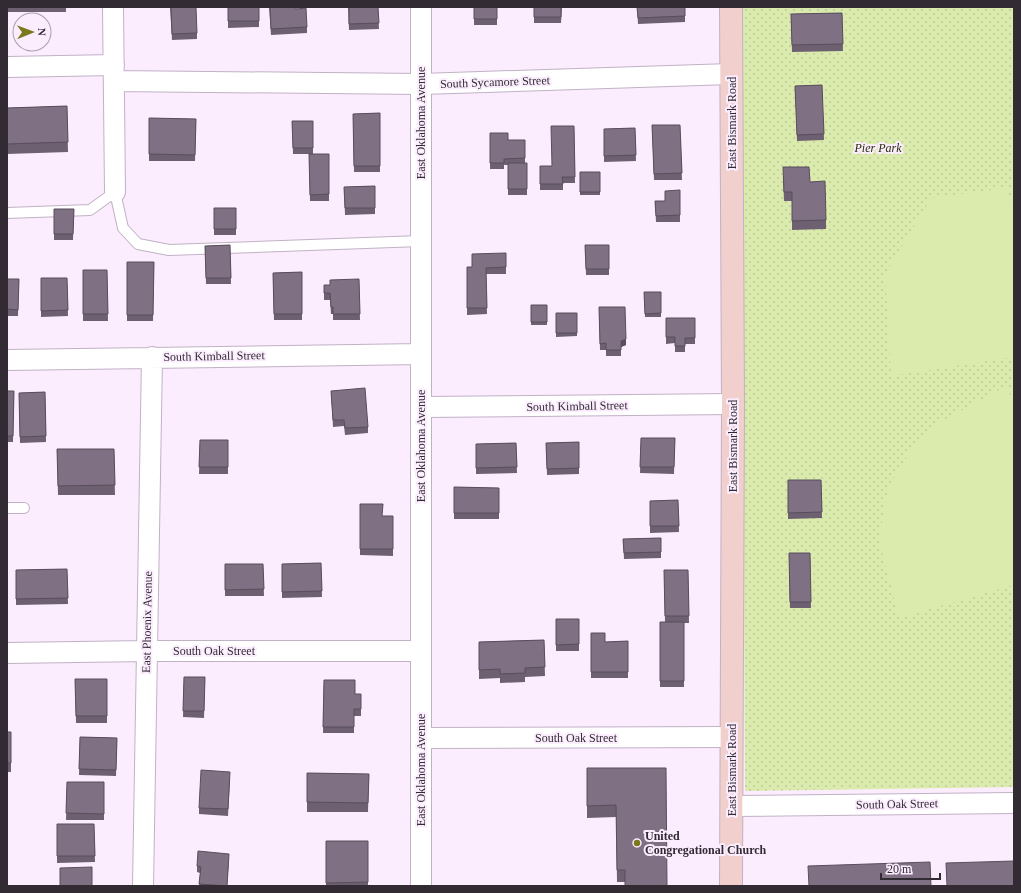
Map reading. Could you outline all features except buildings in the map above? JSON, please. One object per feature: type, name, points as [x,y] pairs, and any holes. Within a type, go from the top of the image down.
[{"type":"street","points":[[113,7],[115,192]]},
{"type":"street","name":"East Oklahoma Avenue","points":[[421,7],[421,886]]},
{"type":"street","name":"East Bismark Road","points":[[731,7],[733,404],[732,886]]},
{"type":"street","name":"South Sycamore Street","points":[[7,67],[114,73],[421,84],[731,74]]},
{"type":"street","name":"South Kimball Street","points":[[7,360],[421,354]]},
{"type":"street","name":"East Phoenix Avenue","points":[[143,886],[152,357]]},
{"type":"street","name":"South Kimball Street","points":[[421,407],[733,404]]},
{"type":"street","name":"South Oak Street","points":[[7,654],[147,651],[421,651]]},
{"type":"street","name":"South Oak Street","points":[[421,738],[732,737]]},
{"type":"street","name":"South Oak Street","points":[[732,806],[1014,803]]},
{"type":"lane","points":[[7,214],[90,210],[115,192],[123,228],[138,244],[169,250],[421,241]]},
{"type":"lane","points":[[7,508],[24,508]]},
{"type":"green space","name":"Pier Park","points":[[741,7],[1014,7],[1014,787],[745,791]]},
{"type":"green space","points":[[1006,188],[1014,212],[1014,357],[891,376],[885,274],[931,198]]},
{"type":"green space","points":[[1006,386],[1014,402],[1014,585],[899,618],[879,540],[888,487],[911,450],[931,427]]},
{"type":"place","name":"United Congregational Church","points":[[637,843]]}]
